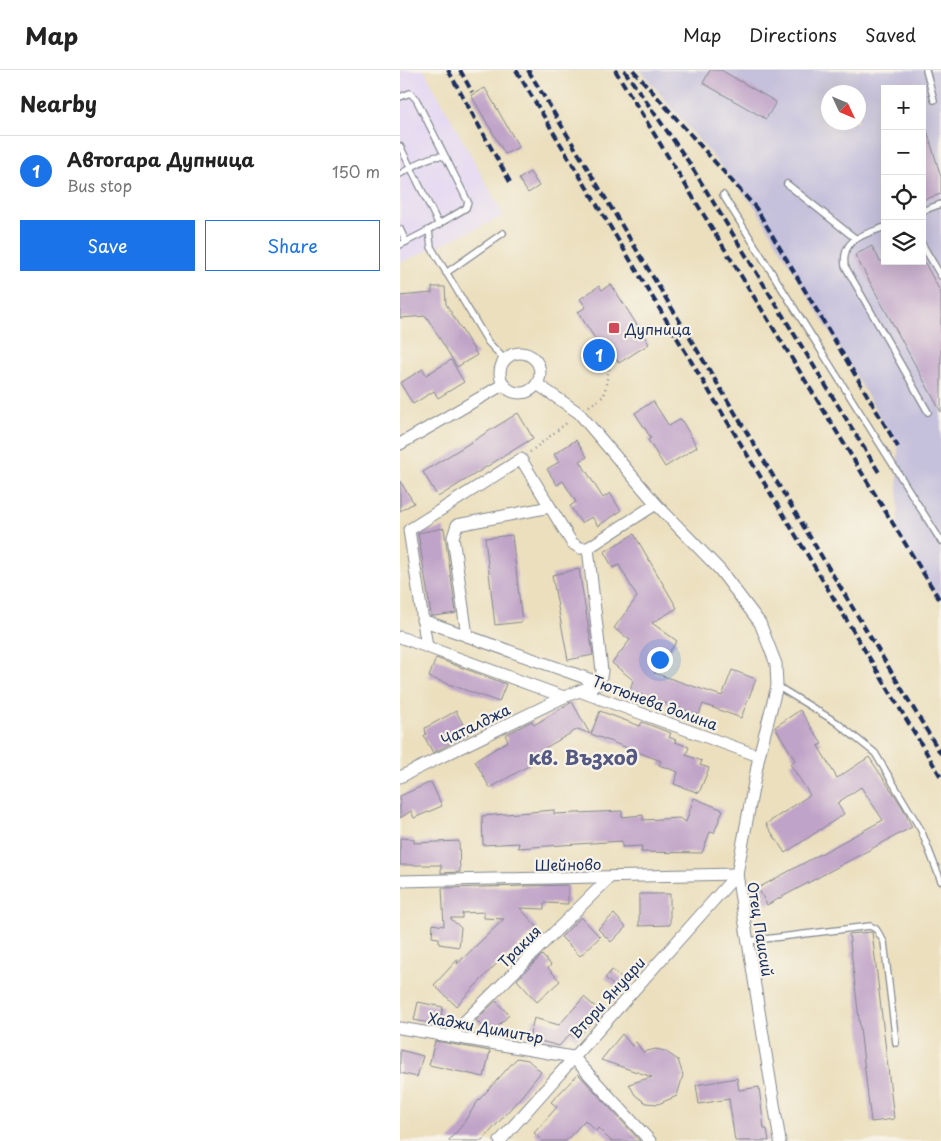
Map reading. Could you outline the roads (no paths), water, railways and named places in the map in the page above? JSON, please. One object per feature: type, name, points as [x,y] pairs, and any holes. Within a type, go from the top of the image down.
[{"type":"street","points":[[517,354],[530,356],[538,365],[539,378],[537,384],[526,392],[520,393],[508,389],[500,372],[506,360],[517,354]]},
{"type":"street","points":[[400,444],[504,384]]},
{"type":"street","name":"Отец Паисий","points":[[537,384],[579,413],[656,504],[720,570],[760,623],[776,664],[777,686],[759,756],[737,874],[780,1141]]},
{"type":"street","points":[[426,647],[409,530],[521,459],[572,543],[580,548],[588,548],[656,504]]},
{"type":"street","points":[[467,636],[453,538],[457,525],[550,506]]},
{"type":"street","points":[[588,548],[602,671],[600,683]]},
{"type":"street","points":[[422,620],[600,683]]},
{"type":"street","points":[[400,637],[564,698]]},
{"type":"street","points":[[579,691],[600,683]]},
{"type":"street","name":"Тютюнева долина","points":[[564,698],[579,691],[759,756]]},
{"type":"street","name":"Чаталджа","points":[[400,777],[564,698]]},
{"type":"street","name":"Шейново","points":[[400,881],[737,874]]},
{"type":"street","name":"Втори Януари","points":[[500,1141],[737,874]]},
{"type":"street","name":"Тракия","points":[[450,1036],[609,878]]},
{"type":"street","name":"Хаджи Димитър","points":[[400,1028],[573,1057]]},
{"type":"street","points":[[573,1057],[650,1141]]},
{"type":"lane","points":[[926,70],[934,100]]},
{"type":"lane","points":[[400,96],[410,93],[416,99],[468,202],[466,208],[403,244],[400,229]]},
{"type":"lane","points":[[400,146],[439,225]]},
{"type":"lane","points":[[400,174],[434,157],[441,156],[446,158]]},
{"type":"lane","points":[[786,184],[856,239]]},
{"type":"lane","points":[[723,195],[941,541]]},
{"type":"lane","points":[[926,210],[941,204]]},
{"type":"lane","points":[[881,229],[856,239],[848,245],[844,254],[845,266],[928,412]]},
{"type":"lane","points":[[429,230],[431,247],[446,273],[488,342],[506,360]]},
{"type":"lane","points":[[446,273],[503,233]]},
{"type":"lane","points":[[926,251],[941,276]]},
{"type":"lane","points":[[777,686],[836,722],[874,753],[921,830],[941,882]]},
{"type":"lane","points":[[748,941],[870,926],[876,928],[884,942],[896,1043]]},
{"type":"railway","points":[[448,70],[510,182]]},
{"type":"railway","points":[[460,70],[472,92]]},
{"type":"railway","points":[[516,70],[941,777]]},
{"type":"railway","points":[[528,70],[941,754]]},
{"type":"railway","points":[[615,70],[941,602]]},
{"type":"railway","points":[[624,70],[688,161],[880,474]]},
{"type":"railway","points":[[633,70],[756,208],[898,447]]},
{"type":"place","name":"Дупница","points":[[614,328]]},
{"type":"place","name":"Автогара Дупница","points":[[599,355]]},
{"type":"district","name":"кв. Възход","points":[[583,757]]}]
